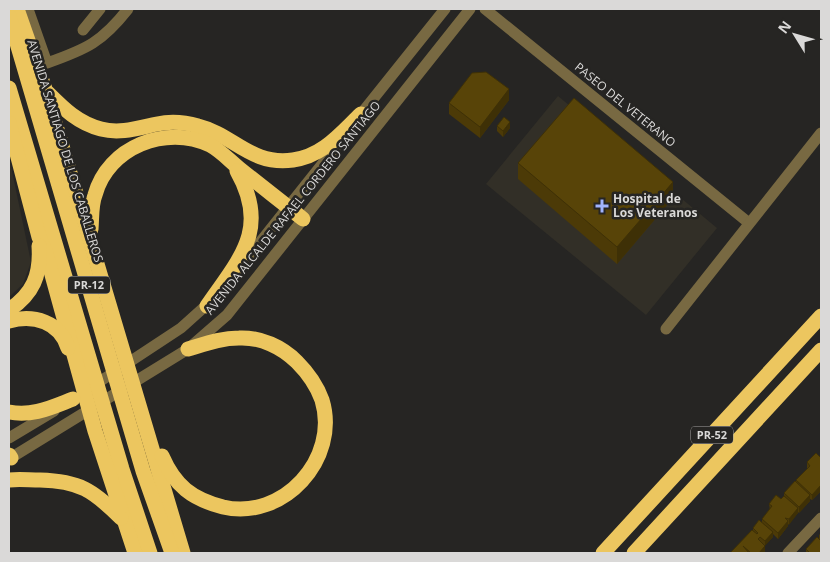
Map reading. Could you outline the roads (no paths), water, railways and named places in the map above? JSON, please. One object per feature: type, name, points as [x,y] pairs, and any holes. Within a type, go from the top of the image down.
[{"type":"highway","points":[[17,9],[45,89],[183,553]]},
{"type":"highway","name":"AVENIDA SANTIAGO DE LOS CABALLEROS","points":[[9,16],[143,471],[172,553]]},
{"type":"highway","points":[[9,88],[9,99]]},
{"type":"highway","name":"PR-12","points":[[9,88],[122,469],[150,553]]},
{"type":"highway","points":[[45,89],[72,116],[102,130],[123,131],[171,122],[188,124],[218,133],[247,152],[257,156],[281,161],[304,158],[324,149],[361,114]]},
{"type":"highway","points":[[9,122],[39,237],[46,253],[96,431],[135,553]]},
{"type":"highway","points":[[91,240],[94,195],[111,165],[130,149],[152,140],[166,137],[180,137],[209,145],[303,219]]},
{"type":"highway","points":[[207,306],[243,252],[248,242],[251,226],[252,212],[248,195],[232,163]]},
{"type":"highway","points":[[9,310],[25,296],[36,279],[40,264],[39,237]]},
{"type":"highway","name":"PR-52","points":[[603,553],[821,316]]},
{"type":"highway","points":[[9,321],[32,318],[54,327],[66,341],[80,372]]},
{"type":"highway","points":[[142,415],[156,436],[163,458],[174,480],[196,497],[213,504],[236,510],[268,505],[288,494],[306,478],[322,446],[324,423],[321,399],[310,377],[302,367],[290,355],[274,345],[253,339],[217,340],[188,349]]},
{"type":"highway","name":"PR-52","points":[[634,553],[821,350]]},
{"type":"highway","points":[[13,413],[35,413],[73,400]]},
{"type":"highway","points":[[9,480],[59,481],[76,485],[101,498],[124,520]]},
{"type":"highway","points":[[175,522],[189,553]]},
{"type":"highway","points":[[595,553],[623,532]]},
{"type":"street","points":[[28,9],[48,63],[93,44],[110,30],[128,9]]},
{"type":"street","points":[[83,30],[100,9]]},
{"type":"street","name":"AVENIDA ALCALDE RAFAEL CORDERO SANTIAGO","points":[[9,438],[73,400],[181,328],[207,306],[288,208],[444,9]]},
{"type":"street","name":"AVENIDA ALCALDE RAFAEL CORDERO SANTIAGO","points":[[9,458],[188,349],[226,314],[470,9]]},
{"type":"street","name":"PASEO DEL VETERANO","points":[[485,9],[580,91],[749,223]]},
{"type":"street","points":[[666,329],[821,133]]},
{"type":"street","points":[[788,553],[821,518]]},
{"type":"place","name":"Hospital de Los Veteranos","points":[[602,206]]}]
